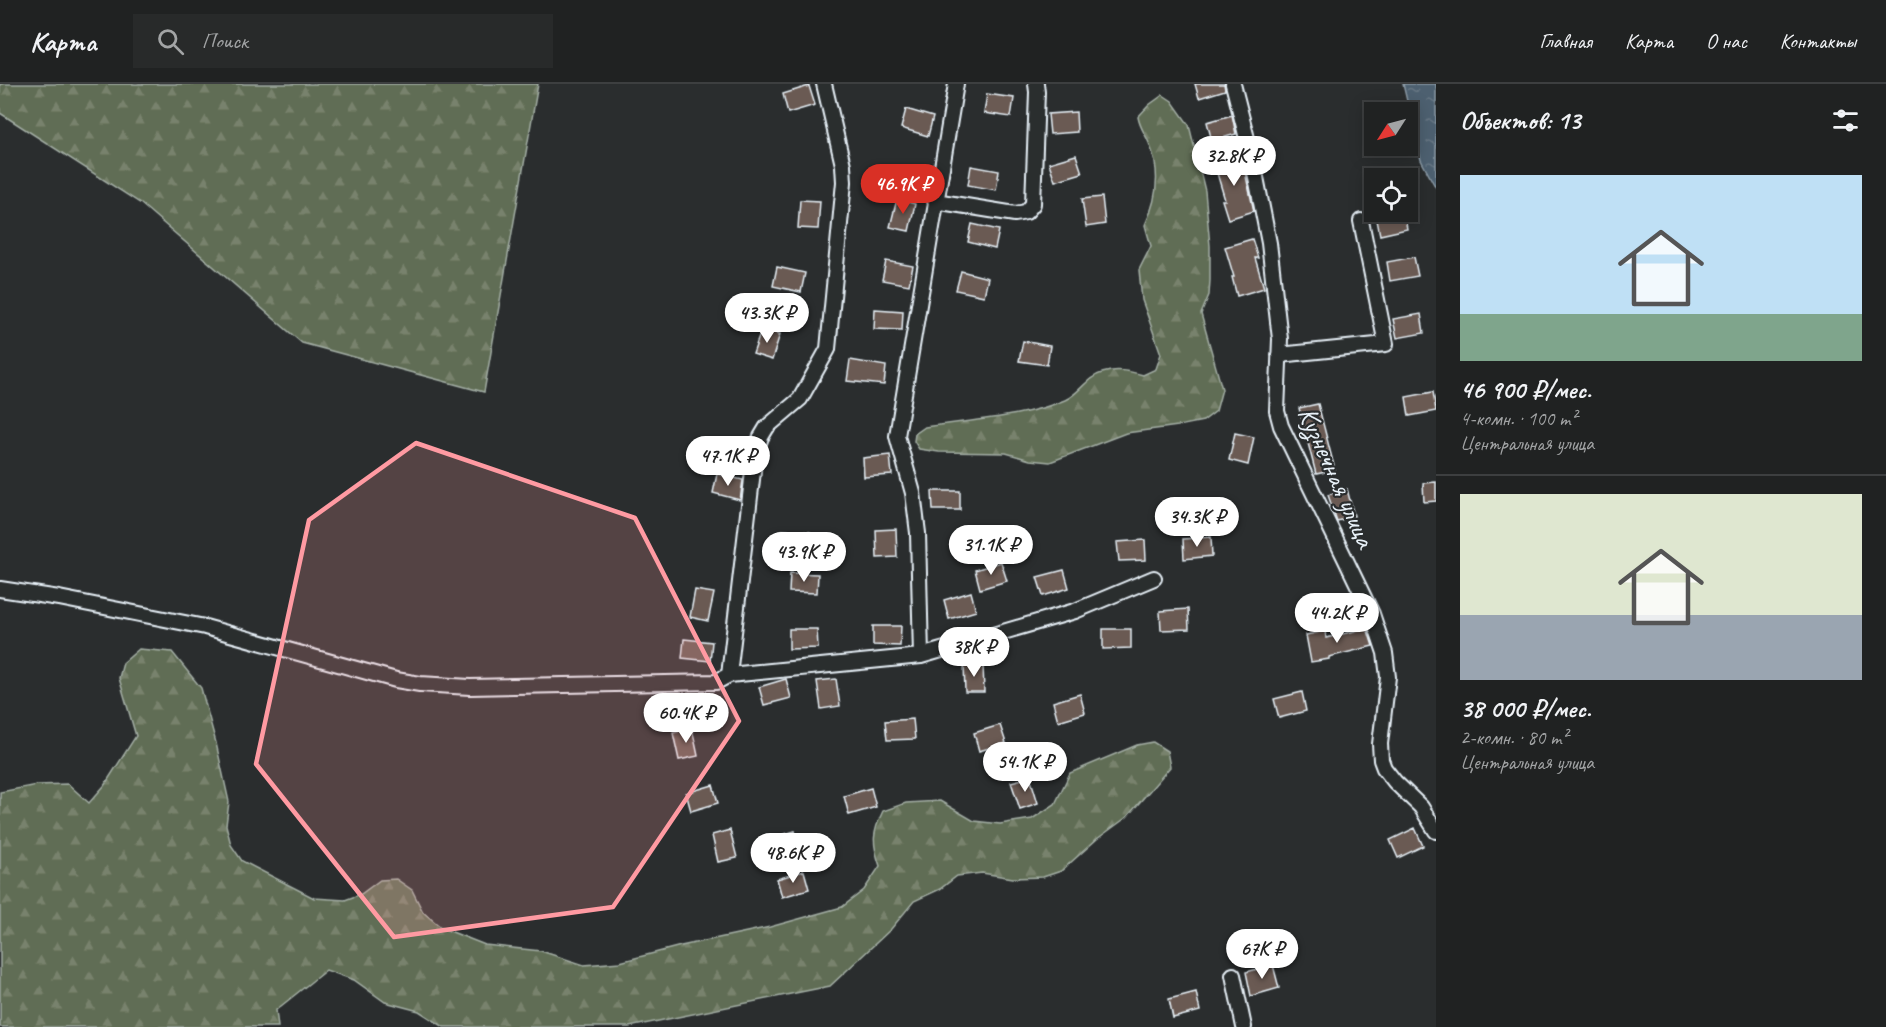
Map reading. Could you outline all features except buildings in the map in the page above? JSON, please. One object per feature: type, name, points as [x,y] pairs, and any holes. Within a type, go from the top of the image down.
[{"type":"street","points":[[729,675],[755,454],[760,437],[767,427],[800,399],[828,349],[844,182],[843,165],[824,84]]},
{"type":"street","points":[[921,656],[918,533],[913,493],[897,436],[956,84]]},
{"type":"street","points":[[935,201],[1015,214],[1026,212],[1033,204],[1036,84]]},
{"type":"street","name":"Кузнечная улица","points":[[1233,84],[1253,162],[1269,243],[1280,339],[1277,411],[1281,426],[1372,614],[1388,666],[1381,760],[1384,768],[1421,807],[1436,831]]},
{"type":"street","points":[[1279,356],[1386,344],[1361,221]]},
{"type":"street","points":[[0,589],[59,598],[206,627],[396,680],[470,687],[702,683],[716,682],[729,675],[921,656],[1075,611],[1154,578]]},
{"type":"street","points":[[1233,975],[1240,1026]]},
{"type":"highlighted area","points":[[416,443],[635,518],[739,721],[613,907],[394,937],[256,764],[309,520]]},
{"type":"green space","points":[[0,84],[538,84],[484,392],[302,343],[140,203],[0,113]]},
{"type":"green space","points":[[1163,95],[1172,101],[1189,125],[1205,191],[1210,246],[1210,280],[1209,295],[1201,314],[1222,389],[1216,411],[1203,421],[1126,433],[1050,462],[1030,460],[1006,453],[939,452],[919,449],[914,441],[915,434],[925,427],[1032,411],[1065,400],[1092,378],[1102,373],[1122,371],[1143,375],[1156,369],[1161,354],[1142,300],[1139,270],[1151,246],[1145,225],[1153,205],[1156,174],[1153,153],[1138,117]]},
{"type":"green space","points":[[139,649],[172,652],[201,688],[229,802],[226,825],[231,845],[242,861],[314,898],[345,900],[361,894],[380,880],[396,879],[412,890],[423,912],[442,928],[485,945],[541,951],[584,965],[620,962],[770,927],[842,907],[864,890],[880,866],[874,838],[883,811],[906,803],[940,801],[974,821],[1000,824],[1032,819],[1055,804],[1070,773],[1137,745],[1153,742],[1167,751],[1170,767],[1127,817],[1097,839],[1061,871],[1043,877],[1013,878],[982,873],[957,876],[940,889],[914,901],[891,929],[830,986],[629,1027],[444,1027],[419,1011],[385,1002],[354,980],[326,970],[276,1010],[278,1027],[0,1027],[0,792],[37,785],[68,784],[89,803],[104,786],[136,736],[119,678],[123,663]]},
{"type":"water","points":[[1403,84],[1436,84],[1436,188],[1421,160],[1418,147],[1418,102],[1407,102]]}]
